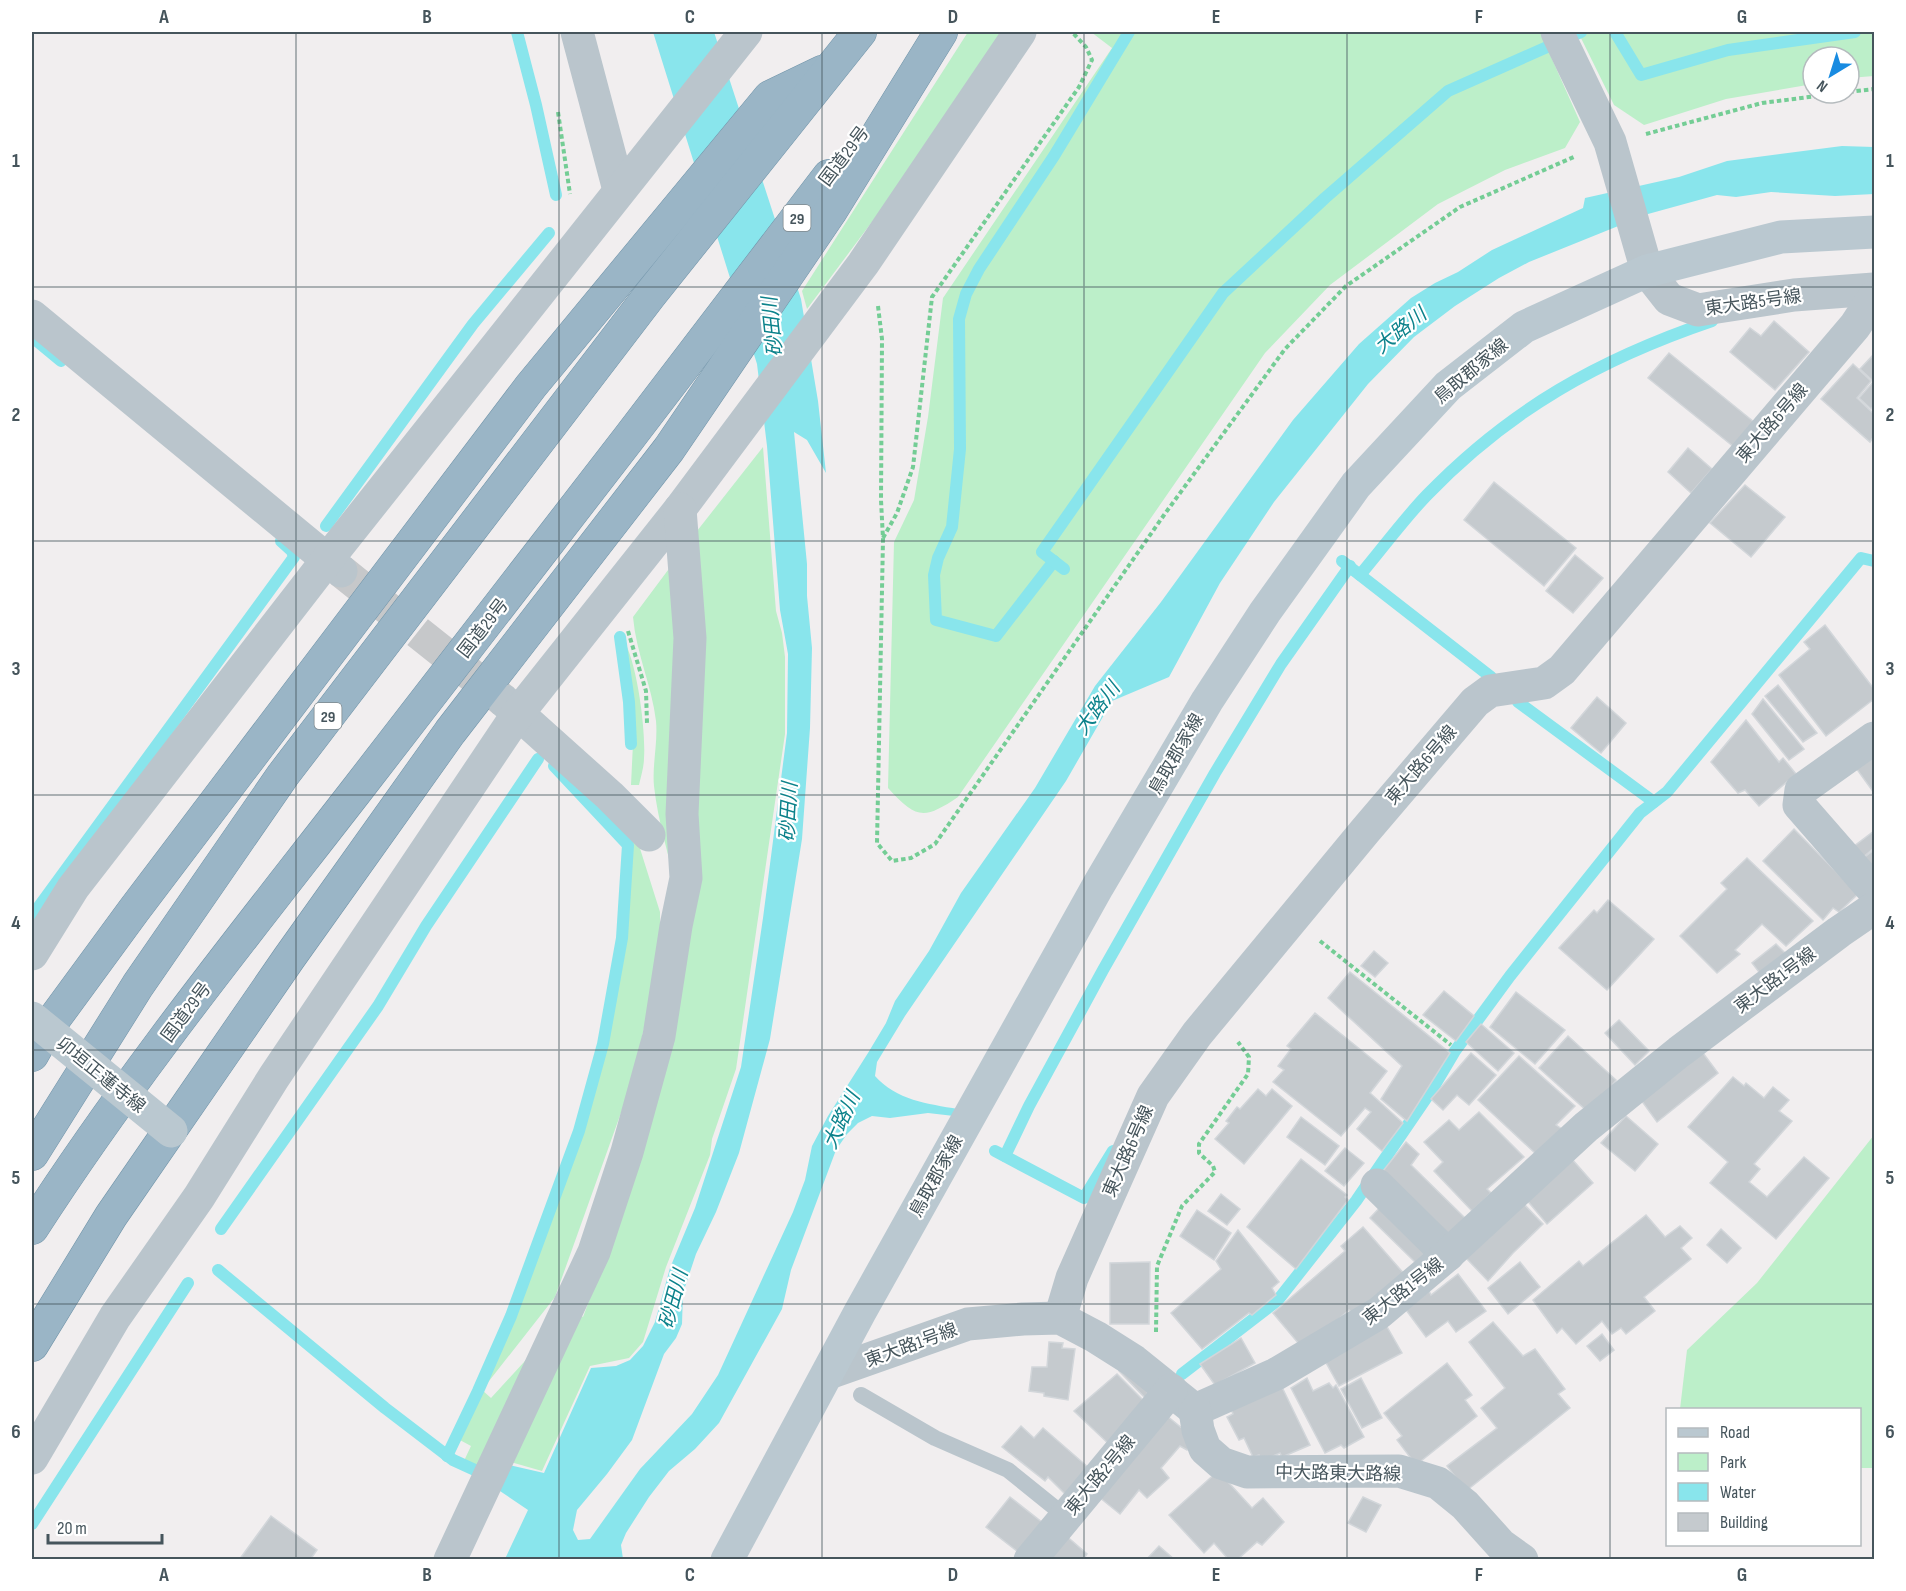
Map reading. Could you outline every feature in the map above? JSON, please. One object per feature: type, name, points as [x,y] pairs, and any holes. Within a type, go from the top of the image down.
[{"type":"highway","name":"29","points":[[32,1154],[138,985],[283,775],[650,295],[828,69],[860,32]]},
{"type":"highway","points":[[32,1345],[111,1216],[289,958],[450,732],[669,449],[830,212],[941,32]]},
{"type":"highway","name":"国道29号","points":[[32,1228],[55,1191],[180,1019],[941,32]]},
{"type":"highway","points":[[36,1034],[531,386],[770,97],[828,69]]},
{"type":"main road","name":"鳥取郡家線","points":[[727,1560],[866,1302],[1086,907],[1194,722],[1265,612],[1356,485],[1448,386],[1524,327],[1647,271],[1781,237],[1875,232]]},
{"type":"main road","name":"卯垣正蓮寺線","points":[[36,1034],[171,1131]]},
{"type":"street","points":[[577,32],[619,190]]},
{"type":"street","points":[[32,954],[73,888],[334,565],[619,190],[746,32]]},
{"type":"street","points":[[32,1458],[115,1317],[199,1197],[273,1077],[512,706],[680,509],[863,264],[1020,32]]},
{"type":"street","points":[[1557,32],[1612,149],[1647,271]]},
{"type":"street","name":"東大路5号線","points":[[1647,271],[1669,300],[1698,310],[1794,295],[1875,289]]},
{"type":"street","name":"東大路6号線","points":[[1060,1318],[1072,1278],[1153,1096],[1212,1016],[1475,702],[1490,691],[1544,683],[1562,670],[1855,326],[1875,297]]},
{"type":"street","points":[[32,316],[334,565]]},
{"type":"street","points":[[450,1560],[594,1252],[627,1152],[659,1036],[686,878],[682,814],[690,638],[680,509]]},
{"type":"street","points":[[512,706],[649,835]]},
{"type":"street","points":[[1875,738],[1801,790],[1798,805],[1875,891]]},
{"type":"street","name":"東大路1号線","points":[[829,1374],[968,1324],[1060,1318],[1134,1361],[1172,1392],[1276,1374],[1379,1313],[1448,1255],[1586,1127],[1678,1052],[1839,932],[1875,908]]},
{"type":"street","points":[[1377,1185],[1448,1255]]},
{"type":"street","name":"東大路2号線","points":[[1030,1560],[1172,1392]]},
{"type":"street","name":"中大路東大路線","points":[[1172,1392],[1198,1430],[1205,1449],[1221,1463],[1247,1472],[1399,1471],[1438,1483],[1465,1505],[1501,1545],[1522,1560]]},
{"type":"lane","points":[[861,1395],[935,1438],[1008,1470],[1065,1516]]},
{"type":"path","points":[[883,539],[897,513],[913,467],[932,297],[1078,87],[1092,60],[1086,47],[1072,33]]},
{"type":"path","points":[[863,264],[878,308],[882,339],[881,500],[883,539],[877,843],[892,861],[911,858],[935,844],[1164,515],[1285,349],[1346,286],[1460,207],[1656,132],[1762,103],[1801,98]]},
{"type":"path","points":[[557,108],[570,199]]},
{"type":"path","points":[[1292,918],[1451,1045]]},
{"type":"path","points":[[1172,1392],[1156,1351],[1157,1266],[1182,1206],[1215,1172],[1213,1166],[1199,1153],[1199,1144],[1248,1074],[1249,1057],[1233,1035],[1212,1016]]},
{"type":"green space","points":[[968,32],[1004,32],[883,207],[807,309],[802,291]]},
{"type":"green space","points":[[1091,32],[1540,32],[1580,122],[1565,148],[1505,170],[1438,204],[1330,285],[1265,353],[958,797],[937,810],[921,813],[906,806],[888,788],[894,542],[914,500],[928,417],[943,298],[1112,48]]},
{"type":"green space","points":[[1578,32],[1874,32],[1874,76],[1861,77],[1861,45],[1801,45],[1801,86],[1726,99],[1644,125],[1614,105]]},
{"type":"green space","points":[[763,447],[776,611],[785,657],[785,734],[736,1069],[712,1139],[710,1155],[666,1267],[643,1342],[629,1358],[590,1366],[542,1471],[507,1461],[576,1312],[583,1317],[634,1180],[661,1088],[697,531]]},
{"type":"green space","points":[[677,558],[677,890],[656,799],[654,778],[656,721],[637,644],[633,617]]},
{"type":"green space","points":[[623,639],[632,663],[642,714],[644,761],[639,785],[631,785],[633,743]]},
{"type":"green space","points":[[630,831],[637,839],[660,912],[660,956],[632,1082],[555,1297],[482,1390],[491,1398],[546,1338],[482,1471],[463,1463],[471,1446],[458,1439],[514,1312],[581,1131],[605,1044],[623,939]]},
{"type":"green space","points":[[1874,1135],[1874,1468],[1861,1468],[1861,1408],[1680,1408],[1687,1350],[1757,1283]]},
{"type":"water","points":[[653,32],[714,32],[801,299],[818,401],[826,473],[807,440],[794,432],[807,564],[807,596],[812,648],[810,728],[802,839],[770,1039],[739,1153],[716,1212],[696,1254],[683,1293],[682,1324],[676,1338],[664,1354],[632,1440],[577,1510],[573,1530],[578,1540],[590,1539],[640,1469],[692,1414],[718,1375],[793,1212],[805,1180],[812,1146],[828,1116],[886,1023],[895,1001],[929,951],[961,893],[1035,788],[1095,686],[1161,602],[1293,420],[1359,344],[1411,298],[1492,250],[1583,208],[1585,198],[1679,177],[1727,161],[1842,146],[1874,147],[1874,194],[1835,196],[1771,192],[1736,197],[1717,195],[1648,214],[1529,262],[1455,306],[1414,337],[1368,384],[1274,502],[1220,583],[1169,677],[1112,701],[1066,781],[905,1016],[877,1062],[875,1076],[883,1084],[913,1100],[958,1109],[954,1116],[928,1113],[890,1118],[872,1116],[858,1123],[847,1134],[836,1150],[791,1270],[782,1309],[719,1423],[695,1449],[669,1471],[626,1533],[621,1545],[623,1559],[505,1559],[528,1510],[494,1487],[505,1464],[544,1473],[591,1368],[616,1366],[630,1360],[643,1346],[655,1322],[670,1268],[695,1208],[741,1067],[787,733],[788,654],[780,610],[767,446],[757,364]]},
{"type":"building","points":[[1774,321],[1809,352],[1775,390],[1730,352],[1750,328],[1761,336]]},
{"type":"building","points":[[1669,353],[1754,422],[1734,447],[1648,378]]},
{"type":"building","points":[[1874,354],[1874,382],[1860,369]]},
{"type":"building","points":[[1853,364],[1871,381],[1857,398],[1872,412],[1874,409],[1874,436],[1870,442],[1821,399]]},
{"type":"building","points":[[1873,382],[1874,406],[1871,409],[1859,398]]},
{"type":"building","points":[[1688,448],[1712,469],[1691,493],[1668,472]]},
{"type":"building","points":[[1494,482],[1576,548],[1544,586],[1464,520]]},
{"type":"building","points":[[1745,485],[1785,517],[1751,557],[1710,523]]},
{"type":"building","points":[[1575,555],[1603,578],[1573,613],[1546,591]]},
{"type":"building","points":[[1825,625],[1874,689],[1874,699],[1826,736],[1779,675],[1810,649],[1804,642]]},
{"type":"building","points":[[1778,685],[1817,733],[1803,742],[1765,696]]},
{"type":"building","points":[[1597,697],[1626,723],[1601,753],[1571,728]]},
{"type":"building","points":[[1763,699],[1804,749],[1789,760],[1752,714]]},
{"type":"building","points":[[1746,720],[1779,762],[1783,758],[1796,774],[1759,806],[1745,790],[1738,793],[1711,762]]},
{"type":"building","points":[[1874,754],[1874,793],[1856,768]]},
{"type":"building","points":[[1794,829],[1858,894],[1839,912],[1833,908],[1823,920],[1763,861]]},
{"type":"building","points":[[1874,831],[1874,848],[1862,858],[1853,847]]},
{"type":"building","points":[[1874,850],[1874,874],[1862,859]]},
{"type":"building","points":[[1747,858],[1813,921],[1786,946],[1762,924],[1735,950],[1740,954],[1717,973],[1680,936],[1727,889],[1721,883]]},
{"type":"building","points":[[1608,900],[1654,939],[1607,990],[1559,948],[1594,910],[1597,913]]},
{"type":"building","points":[[1776,944],[1787,955],[1762,976],[1752,963]]},
{"type":"building","points":[[1374,951],[1388,963],[1375,977],[1361,966]]},
{"type":"building","points":[[1350,972],[1450,1053],[1407,1121],[1381,1099],[1402,1066],[1328,998]]},
{"type":"building","points":[[1444,991],[1474,1016],[1456,1041],[1423,1015]]},
{"type":"building","points":[[1516,992],[1565,1030],[1535,1064],[1490,1027]]},
{"type":"building","points":[[1315,1013],[1387,1071],[1370,1093],[1403,1123],[1382,1151],[1357,1129],[1371,1112],[1365,1108],[1341,1136],[1273,1082],[1284,1070],[1278,1066],[1291,1049],[1287,1046]]},
{"type":"building","points":[[1619,1020],[1649,1051],[1635,1065],[1605,1033]]},
{"type":"building","points":[[1481,1024],[1514,1053],[1498,1071],[1466,1042]]},
{"type":"building","points":[[1568,1036],[1616,1080],[1613,1084],[1618,1087],[1587,1111],[1539,1068]]},
{"type":"building","points":[[1471,1053],[1496,1075],[1469,1105],[1457,1095],[1443,1110],[1431,1099]]},
{"type":"building","points":[[1703,1053],[1718,1073],[1657,1122],[1641,1100]]},
{"type":"building","points":[[1519,1056],[1575,1106],[1556,1125],[1562,1129],[1536,1154],[1478,1100]]},
{"type":"building","points":[[1733,1077],[1744,1086],[1746,1083],[1764,1098],[1773,1087],[1789,1100],[1779,1111],[1792,1121],[1754,1164],[1760,1169],[1749,1182],[1767,1197],[1804,1157],[1829,1178],[1776,1239],[1710,1183],[1728,1162],[1688,1127]]},
{"type":"building","points":[[1258,1089],[1266,1096],[1272,1089],[1292,1106],[1244,1164],[1215,1139],[1229,1123],[1226,1121],[1237,1107],[1240,1109]]},
{"type":"building","points":[[1479,1112],[1524,1157],[1487,1189],[1491,1193],[1472,1211],[1434,1171],[1443,1162],[1424,1142],[1449,1120],[1459,1130]]},
{"type":"building","points":[[1626,1116],[1658,1144],[1635,1171],[1601,1143]]},
{"type":"building","points":[[1301,1117],[1339,1146],[1325,1165],[1287,1137]]},
{"type":"building","points":[[1406,1142],[1419,1154],[1411,1165],[1466,1219],[1444,1242],[1379,1176]]},
{"type":"building","points":[[1345,1148],[1364,1163],[1344,1186],[1325,1171]]},
{"type":"building","points":[[1571,1158],[1593,1183],[1547,1224],[1525,1198]]},
{"type":"building","points":[[1301,1159],[1347,1195],[1345,1197],[1348,1200],[1296,1269],[1247,1227]]},
{"type":"building","points":[[1221,1194],[1240,1209],[1227,1225],[1208,1211]]},
{"type":"building","points":[[1521,1201],[1543,1224],[1488,1281],[1466,1258]]},
{"type":"building","points":[[1385,1202],[1432,1248],[1416,1263],[1370,1218]]},
{"type":"building","points":[[1197,1210],[1231,1233],[1214,1260],[1180,1236]]},
{"type":"building","points":[[1646,1215],[1665,1237],[1680,1226],[1692,1238],[1681,1248],[1691,1259],[1644,1297],[1655,1311],[1626,1334],[1621,1328],[1612,1334],[1602,1321],[1576,1344],[1562,1328],[1557,1333],[1533,1300],[1579,1261],[1583,1266]]},
{"type":"building","points":[[1363,1227],[1406,1276],[1355,1315],[1349,1310],[1311,1343],[1299,1344],[1273,1313],[1345,1251],[1341,1246]]},
{"type":"building","points":[[1721,1229],[1741,1248],[1727,1263],[1707,1245]]},
{"type":"building","points":[[1238,1230],[1279,1282],[1272,1288],[1276,1295],[1252,1315],[1249,1313],[1202,1349],[1171,1313],[1221,1269],[1216,1261]]},
{"type":"building","points":[[1150,1262],[1149,1324],[1110,1324],[1110,1263]]},
{"type":"building","points":[[1520,1262],[1540,1287],[1508,1314],[1488,1288]]},
{"type":"building","points":[[1458,1274],[1486,1311],[1456,1332],[1448,1321],[1426,1337],[1406,1310],[1429,1291],[1431,1295]]},
{"type":"building","points":[[1493,1322],[1523,1356],[1535,1349],[1565,1389],[1558,1394],[1570,1408],[1466,1491],[1447,1466],[1497,1428],[1481,1408],[1505,1388],[1469,1342]]},
{"type":"building","points":[[1386,1325],[1402,1353],[1339,1386],[1324,1359]]},
{"type":"building","points":[[1602,1334],[1614,1350],[1600,1361],[1587,1346]]},
{"type":"building","points":[[1241,1338],[1255,1363],[1215,1385],[1200,1364]]},
{"type":"building","points":[[1049,1342],[1063,1343],[1062,1348],[1075,1349],[1068,1400],[1029,1391],[1032,1367],[1047,1367]]},
{"type":"building","points":[[1447,1363],[1472,1395],[1465,1400],[1477,1416],[1416,1465],[1397,1440],[1402,1436],[1384,1413]]},
{"type":"building","points":[[1122,1369],[1147,1385],[1148,1401],[1119,1371]]},
{"type":"building","points":[[1117,1374],[1147,1404],[1112,1447],[1074,1411]]},
{"type":"building","points":[[1307,1378],[1313,1391],[1329,1383],[1333,1388],[1336,1385],[1364,1437],[1344,1448],[1341,1445],[1325,1453],[1291,1388]]},
{"type":"building","points":[[1361,1378],[1382,1418],[1362,1428],[1341,1389]]},
{"type":"building","points":[[1281,1385],[1310,1445],[1282,1457],[1280,1453],[1262,1461],[1259,1455],[1253,1457],[1244,1438],[1239,1440],[1227,1417],[1233,1414],[1231,1409]]},
{"type":"building","points":[[1161,1411],[1195,1439],[1187,1450],[1180,1446],[1161,1468],[1169,1478],[1147,1498],[1139,1490],[1120,1514],[1094,1493]]},
{"type":"building","points":[[1021,1426],[1034,1438],[1043,1428],[1089,1468],[1066,1495],[1048,1477],[1045,1481],[1002,1447]]},
{"type":"building","points":[[1218,1471],[1252,1508],[1263,1498],[1284,1522],[1262,1545],[1257,1542],[1237,1560],[1229,1560],[1214,1543],[1204,1553],[1169,1515]]},
{"type":"building","points":[[1010,1497],[1047,1526],[1022,1555],[986,1527]]},
{"type":"building","points":[[1363,1497],[1381,1505],[1366,1532],[1348,1523]]},
{"type":"building","points":[[271,1516],[317,1550],[310,1560],[239,1560]]},
{"type":"building","points":[[1064,1534],[1087,1554],[1083,1560],[1043,1560]]},
{"type":"building","points":[[1159,1546],[1175,1560],[1146,1560]]},
{"type":"waterway","points":[[517,32],[556,195]]},
{"type":"waterway","points":[[1054,561],[996,636],[936,620],[934,575],[938,558],[952,527],[960,449],[959,319],[966,294],[979,269],[1054,156],[1129,32]]},
{"type":"waterway","points":[[1064,569],[1042,552],[1223,293],[1325,198],[1448,91],[1581,32]]},
{"type":"waterway","points":[[1615,32],[1641,75],[1728,50],[1855,32]]},
{"type":"waterway","points":[[326,526],[473,324],[549,233]]},
{"type":"waterway","points":[[1360,575],[1401,524],[1458,464],[1524,412],[1594,370],[1632,352],[1712,321]]},
{"type":"waterway","points":[[32,337],[61,361]]},
{"type":"waterway","points":[[32,916],[294,557],[292,551],[281,541]]},
{"type":"waterway","points":[[1182,1374],[1278,1300],[1356,1201],[1433,1088],[1455,1051],[1510,976],[1640,813],[1667,792],[1861,558],[1874,561]]},
{"type":"waterway","points":[[1342,561],[1491,677]]},
{"type":"waterway","points":[[1005,1156],[1029,1106],[1103,970],[1215,773],[1281,664],[1350,566]]},
{"type":"waterway","points":[[620,637],[629,702],[631,744]]},
{"type":"waterway","points":[[1518,702],[1654,802]]},
{"type":"waterway","points":[[221,1229],[378,1006],[426,926],[538,759]]},
{"type":"waterway","points":[[447,1456],[511,1316],[579,1131],[603,1044],[622,938],[628,845],[554,766]]},
{"type":"waterway","points":[[995,1151],[1084,1198],[1113,1151]]},
{"type":"waterway","points":[[218,1270],[385,1408],[453,1460],[488,1476]]},
{"type":"waterway","points":[[32,1524],[188,1283]]},
{"type":"tunnel","points":[[341,571],[504,701]]},
{"type":"water label","name":"砂田川","points":[[772,327]]},
{"type":"water label","name":"大路川","points":[[1400,330]]},
{"type":"water label","name":"大路川","points":[[1097,708]]},
{"type":"water label","name":"砂田川","points":[[788,812]]},
{"type":"water label","name":"大路川","points":[[841,1120]]},
{"type":"water label","name":"砂田川","points":[[673,1299]]}]
